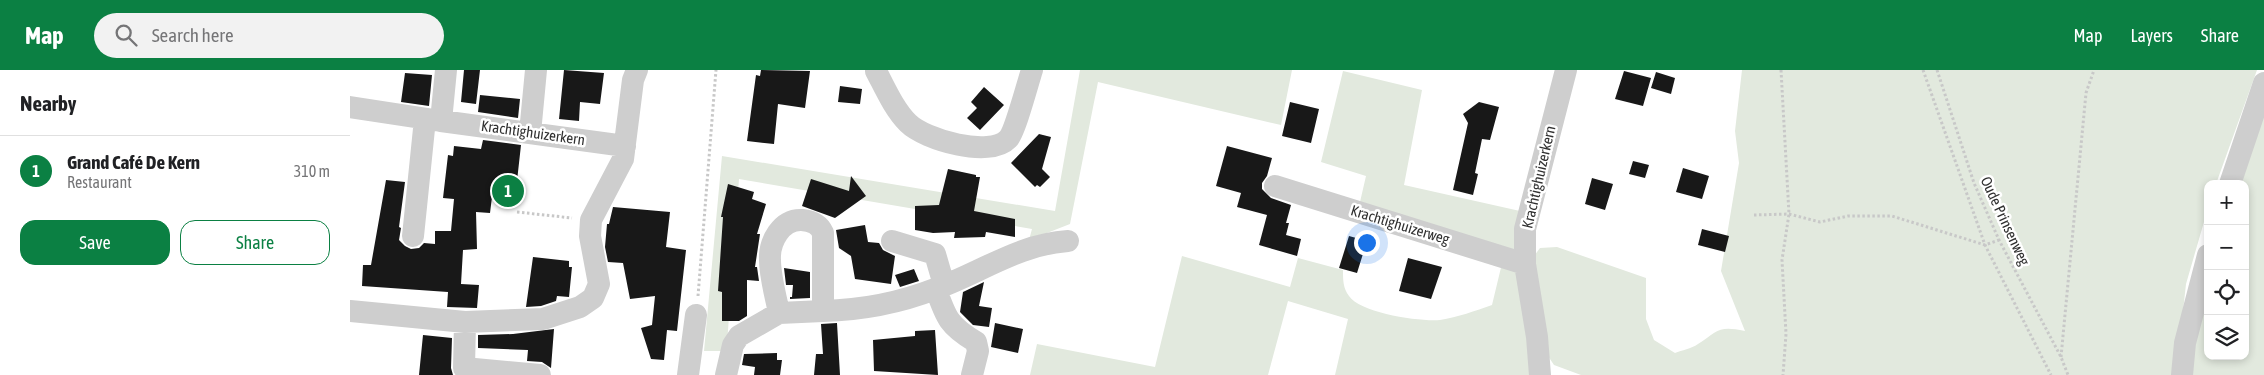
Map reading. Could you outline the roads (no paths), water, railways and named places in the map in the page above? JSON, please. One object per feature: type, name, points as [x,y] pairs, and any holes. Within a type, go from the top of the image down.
[{"type":"street","points":[[413,236],[433,120],[446,70]]},
{"type":"street","points":[[530,133],[536,70]]},
{"type":"street","points":[[350,312],[465,322],[543,319],[580,307],[593,298],[600,284],[590,236],[590,220],[623,159],[633,80],[637,70]]},
{"type":"street","points":[[875,70],[908,124],[934,139],[969,146],[996,147],[1009,138],[1032,70]]},
{"type":"street","name":"Krachtighuizerkern","points":[[1540,375],[1537,337],[1525,264],[1525,229],[1528,211],[1566,70]]},
{"type":"street","points":[[2231,180],[2264,83]]},
{"type":"street","name":"Krachtighuizerkern","points":[[350,107],[625,146]]},
{"type":"street","name":"Krachtighuizerweg","points":[[1275,186],[1525,264]]},
{"type":"street","points":[[779,313],[770,260],[777,233],[788,222],[794,220],[813,222],[821,227],[823,233],[823,311]]},
{"type":"street","points":[[892,241],[935,254],[946,316],[959,332],[976,342],[978,350],[972,375]]},
{"type":"street","points":[[726,375],[733,345],[739,336],[779,313],[848,310],[877,306],[940,287],[1002,258],[1043,244],[1068,241]]},
{"type":"street","points":[[2182,375],[2185,343],[2204,270]]},
{"type":"street","points":[[688,375],[696,315]]},
{"type":"street","points":[[465,322],[464,368],[540,375]]},
{"type":"place","name":"Grand Café De Kern","points":[[508,191]]}]
